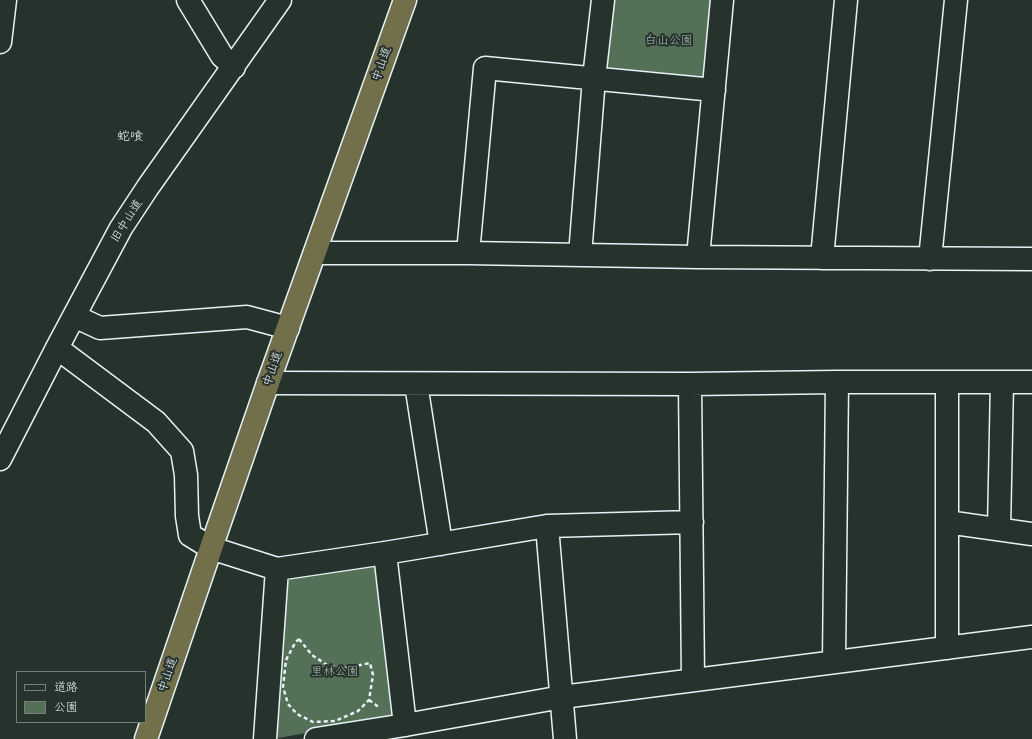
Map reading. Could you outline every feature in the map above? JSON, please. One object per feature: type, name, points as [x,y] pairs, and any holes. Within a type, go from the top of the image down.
[{"type":"highway","name":"中山道","points":[[146,739],[268,383],[405,0]]},
{"type":"street","points":[[0,42],[5,0]]},
{"type":"street","points":[[188,0],[222,56],[234,67]]},
{"type":"street","name":"旧中山道","points":[[0,459],[121,228],[280,0]]},
{"type":"street","points":[[580,255],[594,78],[603,0]]},
{"type":"street","points":[[698,257],[722,0]]},
{"type":"street","points":[[822,258],[846,0]]},
{"type":"street","points":[[930,259],[956,0]]},
{"type":"street","points":[[468,253],[485,68],[714,90]]},
{"type":"street","points":[[315,253],[468,253],[698,257],[1032,259]]},
{"type":"street","points":[[74,316],[100,328],[247,317],[288,328]]},
{"type":"street","points":[[57,348],[156,422],[182,451],[186,475],[187,516],[190,535],[211,548],[277,569],[547,526],[692,522]]},
{"type":"street","points":[[834,662],[837,382]]},
{"type":"street","points":[[947,648],[948,382]]},
{"type":"street","points":[[999,529],[1002,382]]},
{"type":"street","points":[[268,383],[690,384],[1032,382]]},
{"type":"street","points":[[416,384],[440,544]]},
{"type":"street","points":[[690,384],[693,680]]},
{"type":"street","points":[[947,522],[1032,534]]},
{"type":"street","points":[[547,526],[566,739]]},
{"type":"street","points":[[385,553],[405,725]]},
{"type":"street","points":[[264,739],[277,569]]},
{"type":"street","points":[[316,739],[562,697],[1032,637]]},
{"type":"path","points":[[299,639],[312,655],[327,665],[346,668],[370,663],[373,675],[369,700],[358,711],[335,721],[313,722],[297,714],[288,704],[283,687],[286,660],[299,639]]},
{"type":"green space","name":"白山公園","points":[[611,0],[715,0],[704,82],[604,73]]},
{"type":"green space","name":"里林公園","points":[[372,564],[379,571],[394,717],[273,739],[279,697],[286,583],[291,579]]},
{"type":"district","name":"蛇喰","points":[[130,137]]}]
